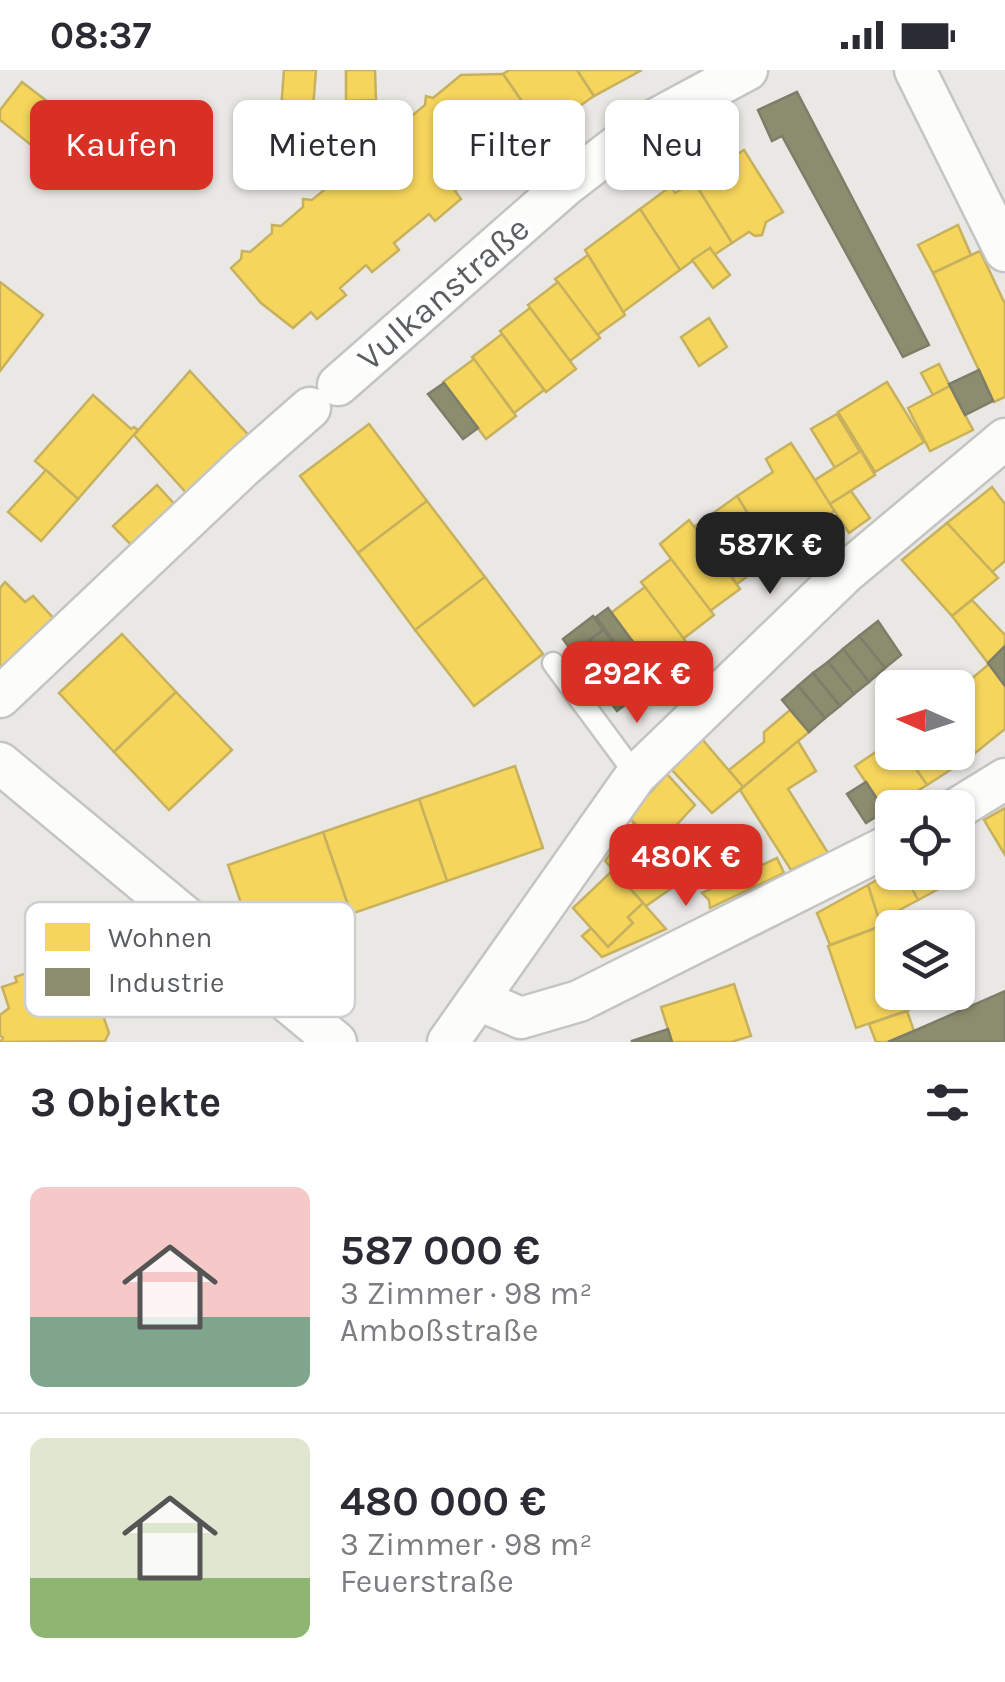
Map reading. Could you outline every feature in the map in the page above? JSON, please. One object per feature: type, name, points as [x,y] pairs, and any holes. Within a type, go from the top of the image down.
[{"type":"street","name":"Vulkanstraße","points":[[0,698],[244,466],[580,174],[643,126],[747,70]]},
{"type":"street","points":[[915,70],[1005,251]]},
{"type":"street","points":[[448,1042],[636,775],[844,574],[1005,440]]},
{"type":"street","points":[[0,763],[167,902]]},
{"type":"street","points":[[975,798],[1005,779]]},
{"type":"street","points":[[479,1000],[521,1018],[579,1001],[875,853]]},
{"type":"street","points":[[306,1017],[336,1042]]},
{"type":"lane","points":[[552,663],[636,775]]},
{"type":"building: Wohnen","points":[[284,70],[316,70],[314,100],[282,100]]},
{"type":"building: Wohnen","points":[[346,70],[375,70],[376,100],[346,100]]},
{"type":"building: Wohnen","points":[[509,70],[577,70],[594,96],[585,102],[521,100],[503,74]]},
{"type":"building: Wohnen","points":[[577,70],[642,70],[594,96]]},
{"type":"building: Wohnen","points":[[503,74],[521,100],[433,100],[433,190],[456,190],[461,199],[435,221],[429,214],[394,243],[399,250],[372,272],[366,265],[340,288],[346,295],[317,319],[311,312],[293,328],[261,303],[231,268],[241,259],[242,251],[250,252],[272,233],[272,225],[281,226],[303,207],[303,199],[312,200],[324,190],[413,190],[413,115],[425,105],[426,96],[433,98],[461,75]]},
{"type":"building: Wohnen","points":[[22,82],[46,100],[30,100],[30,144],[0,120],[0,110]]},
{"type":"building: Wohnen","points":[[744,150],[783,212],[766,222],[762,235],[749,232],[732,243],[699,190],[739,190],[739,153]]},
{"type":"building: Wohnen","points":[[666,190],[699,190],[732,243],[714,255],[710,248],[680,270],[640,209]]},
{"type":"building: Wohnen","points":[[640,209],[680,270],[623,312],[585,250]]},
{"type":"building: Wohnen","points":[[958,225],[971,255],[933,273],[918,245]]},
{"type":"building: Wohnen","points":[[710,248],[730,275],[713,288],[692,260]]},
{"type":"building: Wohnen","points":[[980,251],[1005,304],[1005,397],[994,402],[933,273]]},
{"type":"building: Wohnen","points":[[588,255],[625,315],[597,335],[555,279]]},
{"type":"building: Wohnen","points":[[0,282],[43,315],[0,371]]},
{"type":"building: Wohnen","points":[[558,282],[600,338],[570,361],[528,305]]},
{"type":"building: Wohnen","points":[[530,308],[576,369],[546,392],[500,331]]},
{"type":"building: Wohnen","points":[[709,318],[727,347],[699,366],[681,337]]},
{"type":"building: Wohnen","points":[[502,334],[544,390],[514,413],[472,357]]},
{"type":"building: Wohnen","points":[[474,359],[516,416],[486,439],[443,382]]},
{"type":"building: Wohnen","points":[[939,364],[950,386],[933,395],[921,373]]},
{"type":"building: Wohnen","points":[[190,371],[252,439],[190,497],[134,435]]},
{"type":"building: Wohnen","points":[[887,382],[924,442],[875,472],[838,412]]},
{"type":"building: Wohnen","points":[[950,386],[973,430],[930,451],[908,408]]},
{"type":"building: Wohnen","points":[[93,395],[131,429],[138,430],[78,499],[35,461]]},
{"type":"building: Wohnen","points":[[837,414],[860,452],[835,468],[811,429]]},
{"type":"building: Wohnen","points":[[369,424],[427,501],[358,553],[300,476]]},
{"type":"building: Wohnen","points":[[791,443],[835,511],[820,519],[824,525],[774,556],[737,496],[773,472],[766,459]]},
{"type":"building: Wohnen","points":[[861,451],[875,475],[830,504],[815,480]]},
{"type":"building: Wohnen","points":[[46,470],[78,499],[41,541],[8,512]]},
{"type":"building: Wohnen","points":[[157,485],[178,508],[134,548],[113,526]]},
{"type":"building: Wohnen","points":[[992,487],[1005,504],[1005,561],[992,572],[947,523]]},
{"type":"building: Wohnen","points":[[851,491],[870,518],[849,533],[830,504]]},
{"type":"building: Wohnen","points":[[737,496],[774,556],[737,584],[694,527]]},
{"type":"building: Wohnen","points":[[427,501],[485,577],[415,630],[358,553]]},
{"type":"building: Wohnen","points":[[689,520],[740,589],[710,611],[660,544]]},
{"type":"building: Wohnen","points":[[947,523],[998,578],[952,616],[902,560]]},
{"type":"building: Wohnen","points":[[671,559],[714,615],[683,639],[641,582]]},
{"type":"building: Wohnen","points":[[485,577],[543,654],[474,706],[415,630]]},
{"type":"building: Wohnen","points":[[5,582],[25,602],[33,596],[56,621],[0,673],[0,588]]},
{"type":"building: Wohnen","points":[[645,587],[687,643],[653,669],[611,613]]},
{"type":"building: Wohnen","points":[[972,600],[1005,635],[1005,646],[988,663],[952,616]]},
{"type":"building: Wohnen","points":[[122,634],[176,692],[114,752],[59,693]]},
{"type":"building: Wohnen","points":[[989,664],[1005,686],[1005,729],[975,753],[975,676]]},
{"type":"building: Wohnen","points":[[176,692],[232,750],[169,810],[114,752]]},
{"type":"building: Wohnen","points":[[790,710],[809,732],[743,787],[729,770],[764,742],[764,732]]},
{"type":"building: Wohnen","points":[[702,739],[743,787],[712,813],[672,770]]},
{"type":"building: Wohnen","points":[[798,741],[816,771],[788,789],[828,853],[791,870],[740,790]]},
{"type":"building: Wohnen","points":[[875,752],[875,770],[917,770],[927,785],[919,790],[875,790],[875,796],[855,766]]},
{"type":"building: Wohnen","points":[[515,766],[543,848],[447,881],[419,799]]},
{"type":"building: Wohnen","points":[[917,770],[950,770],[927,785]]},
{"type":"building: Wohnen","points":[[667,774],[695,805],[657,846],[628,817]]},
{"type":"building: Wohnen","points":[[419,799],[447,881],[355,913],[355,902],[347,902],[323,832]]},
{"type":"building: Wohnen","points":[[1005,808],[1005,855],[984,820]]},
{"type":"building: Wohnen","points":[[634,823],[695,883],[687,891],[679,883],[646,906],[605,861]]},
{"type":"building: Wohnen","points":[[323,832],[347,902],[241,902],[228,865]]},
{"type":"building: Wohnen","points":[[777,858],[784,873],[710,908],[702,893]]},
{"type":"building: Wohnen","points":[[613,870],[643,903],[628,917],[633,923],[608,947],[573,908]]},
{"type":"building: Wohnen","points":[[875,881],[875,890],[913,890],[918,900],[899,910],[876,910],[868,885]]},
{"type":"building: Wohnen","points":[[868,885],[876,910],[875,928],[830,945],[817,913]]},
{"type":"building: Wohnen","points":[[913,890],[937,890],[918,900]]},
{"type":"building: Wohnen","points":[[643,903],[666,929],[602,957],[582,936],[591,928],[608,947],[633,923],[628,917]]},
{"type":"building: Wohnen","points":[[875,928],[875,1010],[909,1010],[856,1028],[828,946]]},
{"type":"building: Wohnen","points":[[25,974],[25,1017],[104,1017],[109,1033],[105,1041],[0,1042],[0,1015],[9,1008],[2,987],[17,982],[15,977]]},
{"type":"building: Wohnen","points":[[734,984],[751,1036],[731,1042],[672,1042],[661,1007]]},
{"type":"building: Wohnen","points":[[907,1011],[914,1031],[888,1042],[876,1042],[869,1024]]},
{"type":"building: Industrie","points":[[797,92],[929,345],[903,357],[782,136],[772,141],[758,110]]},
{"type":"building: Industrie","points":[[979,370],[993,401],[965,415],[949,384]]},
{"type":"building: Industrie","points":[[444,383],[478,428],[463,439],[428,394]]},
{"type":"building: Industrie","points":[[608,608],[653,669],[642,679],[596,617]]},
{"type":"building: Industrie","points":[[593,616],[603,630],[573,653],[563,639]]},
{"type":"building: Industrie","points":[[878,621],[901,655],[885,668],[859,636]]},
{"type":"building: Industrie","points":[[603,630],[615,644],[585,667],[573,653]]},
{"type":"building: Industrie","points":[[859,636],[885,668],[875,670],[875,677],[869,682],[843,649]]},
{"type":"building: Industrie","points":[[615,644],[626,659],[596,682],[585,667]]},
{"type":"building: Industrie","points":[[1005,646],[1005,686],[988,663]]},
{"type":"building: Industrie","points":[[843,649],[869,682],[854,694],[828,662]]},
{"type":"building: Industrie","points":[[626,659],[636,673],[606,696],[596,682]]},
{"type":"building: Industrie","points":[[828,662],[854,694],[840,706],[813,673]]},
{"type":"building: Industrie","points":[[636,673],[647,688],[617,711],[606,696]]},
{"type":"building: Industrie","points":[[813,673],[840,706],[825,718],[798,686]]},
{"type":"building: Industrie","points":[[798,686],[825,718],[809,732],[782,700]]},
{"type":"building: Industrie","points":[[866,782],[875,796],[875,817],[866,823],[847,794]]},
{"type":"building: Industrie","points":[[1005,991],[1005,1042],[888,1042],[962,1010],[975,1010],[975,1004]]},
{"type":"building: Industrie","points":[[668,1029],[672,1042],[632,1042],[632,1041]]}]
